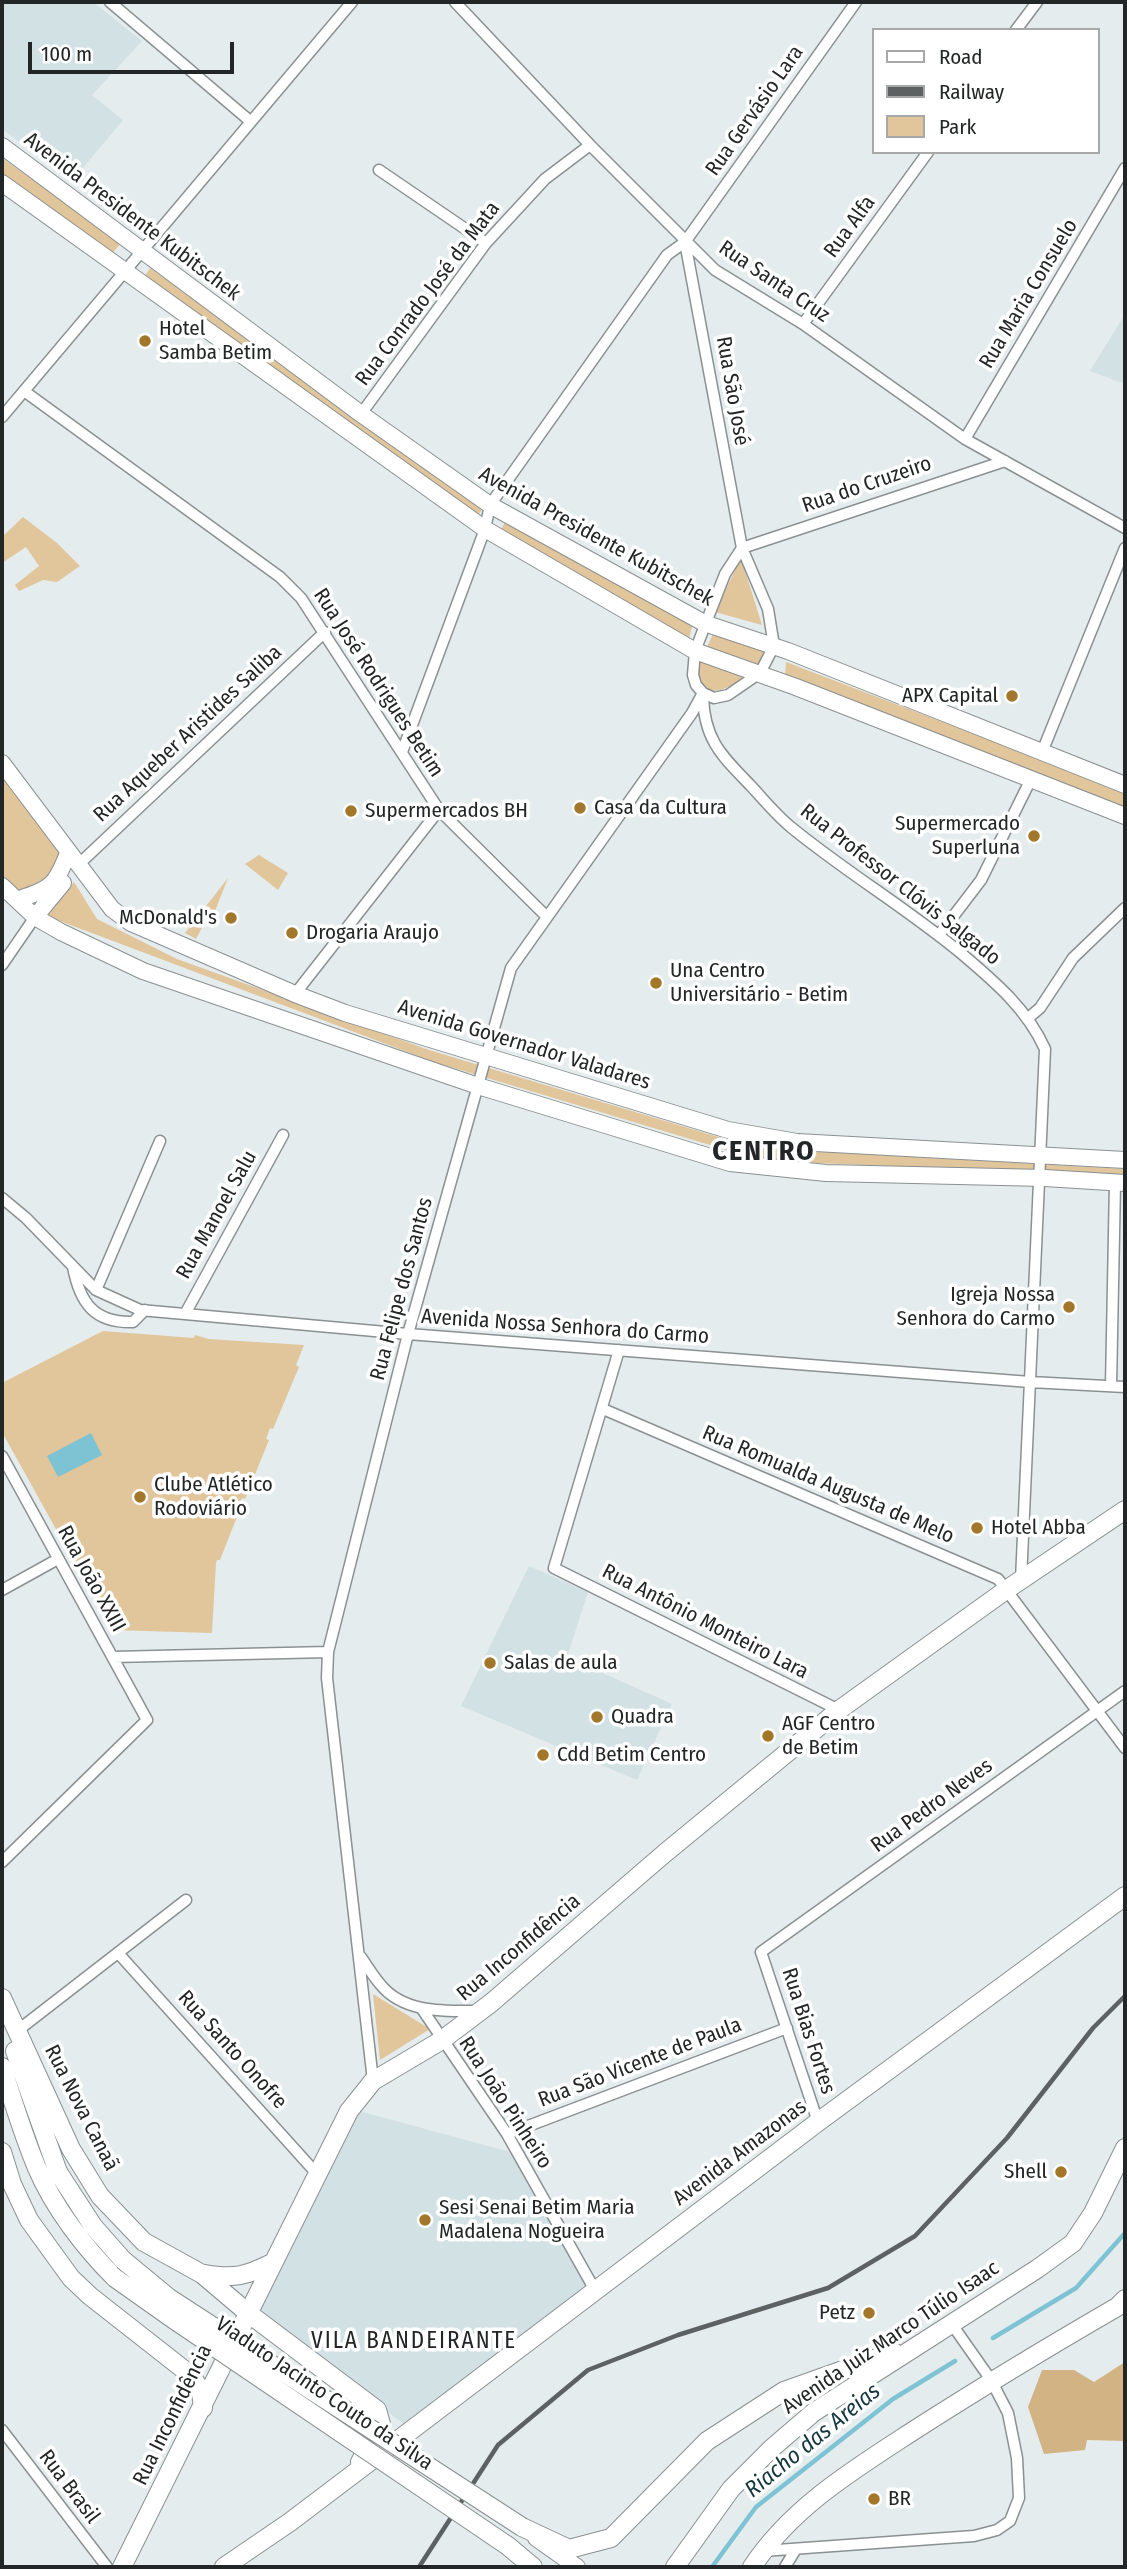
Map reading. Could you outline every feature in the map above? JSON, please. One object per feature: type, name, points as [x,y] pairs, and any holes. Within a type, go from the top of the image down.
[{"type":"main road","name":"Avenida Presidente Kubitschek","points":[[2,146],[360,414],[490,505],[704,623],[774,646],[1125,785]]},
{"type":"main road","name":"Avenida Presidente Kubitschek","points":[[2,183],[485,529],[695,652],[760,673],[1125,816]]},
{"type":"main road","name":"Avenida Governador Valadares","points":[[2,763],[112,909],[131,923],[295,994],[357,1016],[728,1130],[769,1139],[1125,1160]]},
{"type":"main road","points":[[17,900],[47,889],[73,859]]},
{"type":"main road","points":[[35,916],[73,859]]},
{"type":"main road","points":[[2,886],[35,916],[61,932],[143,971],[478,1086],[730,1163],[826,1173],[1039,1178],[1120,1183]]},
{"type":"main road","name":"Rua Inconfidência","points":[[122,2567],[349,2111],[373,2081],[442,2040],[480,2011],[839,1710],[1014,1585],[1125,1510]]},
{"type":"main road","name":"Avenida Amazonas","points":[[224,2567],[354,2475],[818,2122],[1125,1896]]},
{"type":"main road","name":"Rua Nova Canaã","points":[[2,1998],[71,2149],[100,2196],[144,2242],[202,2274],[248,2313],[377,2410],[381,2424],[354,2475]]},
{"type":"main road","name":"Viaduto Jacinto Couto da Silva","points":[[2,2011],[58,2172],[93,2226],[123,2260],[169,2298],[526,2530],[577,2567]]},
{"type":"main road","name":"Viaduto Jacinto Couto da Silva","points":[[2,2067],[38,2170],[74,2228],[99,2262],[115,2278],[513,2549],[544,2567]]},
{"type":"main road","name":"Avenida Juiz Marco Túlio Isaac","points":[[675,2567],[731,2489],[772,2448],[814,2412],[1037,2269],[1073,2243],[1093,2213],[1125,2148]]},
{"type":"main road","points":[[2,2152],[12,2184],[29,2220],[71,2278],[191,2376],[201,2392],[203,2408]]},
{"type":"main road","points":[[202,2274],[229,2278],[256,2271],[272,2263]]},
{"type":"main road","points":[[752,2567],[785,2524],[833,2483],[991,2380],[1117,2307],[1125,2299]]},
{"type":"main road","points":[[526,2530],[569,2549],[611,2538],[708,2441],[784,2391],[920,2342]]},
{"type":"main road","points":[[513,2549],[533,2567]]},
{"type":"street","points":[[110,2],[250,121]]},
{"type":"street","points":[[2,417],[352,2]]},
{"type":"street","name":"Rua Santa Cruz","points":[[455,2],[590,145],[715,270],[803,324],[965,439],[1125,528]]},
{"type":"street","name":"Rua Gervásio Lara","points":[[490,505],[667,255],[685,242],[856,2]]},
{"type":"street","points":[[1018,28],[1037,2]]},
{"type":"street","name":"Rua Conrado José da Mata","points":[[360,414],[486,243],[545,179],[590,145]]},
{"type":"street","name":"Rua Alfa","points":[[803,324],[927,154]]},
{"type":"street","name":"Rua Maria Consuelo","points":[[965,439],[1125,168]]},
{"type":"street","points":[[379,170],[486,243]]},
{"type":"street","name":"Rua São José","points":[[685,242],[741,548],[768,609],[774,646]]},
{"type":"street","name":"Rua José Rodrigues Betim","points":[[24,391],[280,577],[301,598],[439,810],[547,917]]},
{"type":"street","name":"Rua do Cruzeiro","points":[[741,548],[1005,461]]},
{"type":"street","points":[[402,752],[485,529],[490,505]]},
{"type":"street","points":[[695,652],[725,574],[741,548]]},
{"type":"street","points":[[1042,752],[1125,548]]},
{"type":"street","name":"Rua Aqueber Aristides Saliba","points":[[73,859],[325,632]]},
{"type":"street","points":[[703,693],[714,698],[728,695],[760,673],[774,646]]},
{"type":"street","name":"Rua Professor Clóvis Salgado","points":[[695,652],[693,676],[703,693],[704,718],[712,741],[790,827],[939,935],[990,978],[1018,1006],[1037,1032],[1045,1049],[1030,1382],[1014,1585]]},
{"type":"street","name":"Rua Felipe dos Santos","points":[[373,2081],[327,1678],[328,1652],[408,1334],[511,968],[692,713],[703,693]]},
{"type":"street","points":[[939,935],[982,880],[1031,779]]},
{"type":"street","points":[[295,994],[439,810]]},
{"type":"street","points":[[1027,1019],[1041,1008],[1073,958],[1125,908]]},
{"type":"street","points":[[2,965],[35,916]]},
{"type":"street","name":"Rua Manoel Salu","points":[[185,1314],[283,1135]]},
{"type":"street","points":[[96,1290],[160,1141]]},
{"type":"street","points":[[1111,1386],[1120,1183]]},
{"type":"street","name":"Avenida Nossa Senhora do Carmo","points":[[2,1198],[26,1218],[96,1290],[118,1302],[145,1310],[408,1334],[1125,1387]]},
{"type":"street","points":[[74,1267],[78,1289],[93,1311],[115,1322],[133,1322],[145,1310]]},
{"type":"street","points":[[603,1409],[619,1350]]},
{"type":"street","name":"Rua Antônio Monteiro Lara","points":[[603,1409],[554,1568],[839,1710]]},
{"type":"street","name":"Rua Romualda Augusta de Melo","points":[[603,1409],[1014,1585],[1125,1748]]},
{"type":"street","name":"Rua João XXIII","points":[[2,1456],[147,1720],[2,1862]]},
{"type":"street","points":[[2,1590],[58,1559]]},
{"type":"street","points":[[113,1657],[328,1652]]},
{"type":"street","name":"Rua Pedro Neves","points":[[761,1952],[1125,1691]]},
{"type":"street","points":[[17,2031],[186,1900]]},
{"type":"street","name":"Rua Bias Fortes","points":[[761,1952],[818,2122]]},
{"type":"street","name":"Rua Santo Onofre","points":[[118,1953],[317,2174]]},
{"type":"street","name":"Rua Felipe dos Santos","points":[[359,1955],[381,1986],[401,2001],[422,2009],[480,2011]]},
{"type":"street","name":"Rua João Pinheiro","points":[[422,2009],[507,2134],[596,2292]]},
{"type":"street","name":"Rua São Vicente de Paula","points":[[507,2134],[787,2028]]},
{"type":"street","points":[[762,2551],[974,2536],[997,2530],[1010,2521],[1019,2498],[1017,2458],[1008,2413],[991,2380],[951,2323]]},
{"type":"street","name":"Rua Brasil","points":[[2,2430],[107,2567]]},
{"type":"street","points":[[785,2567],[796,2549]]},
{"type":"shaded area","points":[[2,2],[93,2],[142,41],[92,95],[123,120],[72,181],[2,129]]},
{"type":"shaded area","points":[[1125,314],[1125,384],[1090,371]]},
{"type":"shaded area","points":[[529,1566],[588,1592],[567,1657],[672,1704],[637,1780],[461,1706]]},
{"type":"shaded area","name":"Sesi Senai Betim Maria Madalena Nogueira","points":[[359,2111],[510,2152],[589,2288],[405,2425],[255,2309]]},
{"type":"shaded area","points":[[1125,2362],[1125,2441],[1087,2440],[1085,2450],[1044,2454],[1028,2407],[1042,2370],[1074,2370],[1094,2382]]},
{"type":"green space","points":[[2,158],[121,243],[105,262],[2,182]]},
{"type":"green space","points":[[150,268],[483,508],[476,518],[140,284]]},
{"type":"green space","points":[[23,517],[57,543],[80,566],[57,582],[43,580],[19,591],[15,585],[39,566],[26,547],[2,563],[2,537]]},
{"type":"green space","points":[[505,522],[692,626],[689,640],[500,532]]},
{"type":"green space","points":[[741,558],[762,625],[715,612]]},
{"type":"green space","points":[[714,632],[765,649],[760,665],[707,647]]},
{"type":"green space","points":[[700,658],[747,677],[711,691],[701,683]]},
{"type":"green space","points":[[786,662],[1125,792],[1125,809],[785,676]]},
{"type":"green space","points":[[2,766],[61,844],[58,875],[16,893],[2,882]]},
{"type":"green space","points":[[259,855],[288,873],[278,890],[245,864]]},
{"type":"green space","points":[[228,878],[215,911],[207,918],[196,939],[185,933]]},
{"type":"green space","points":[[74,882],[97,919],[177,959],[429,1050],[755,1148],[1125,1169],[1125,1176],[793,1162],[730,1151],[434,1062],[44,915]]},
{"type":"green space","name":"Clube Atlético Rodoviário","points":[[103,1331],[194,1338],[195,1335],[208,1339],[304,1345],[296,1365],[299,1367],[273,1429],[270,1428],[266,1439],[269,1440],[245,1499],[242,1498],[220,1560],[216,1563],[212,1633],[112,1630],[2,1432],[2,1383]]},
{"type":"green space","points":[[373,1994],[430,2029],[380,2060]]},
{"type":"water","points":[[91,1433],[102,1455],[58,1477],[47,1456]]},
{"type":"waterway","name":"Riacho das Areias","points":[[993,2338],[1076,2288],[1125,2233]]},
{"type":"waterway","name":"Riacho das Areias","points":[[712,2567],[756,2507],[893,2399],[955,2361]]},
{"type":"railway","points":[[419,2567],[498,2445],[588,2370],[678,2335],[828,2288],[915,2236],[1007,2138],[1093,2028],[1125,1996]]},
{"type":"place","name":"Hotel Samba Betim","points":[[145,341]]},
{"type":"place","name":"APX Capital","points":[[1012,696]]},
{"type":"place","name":"Casa da Cultura","points":[[580,808]]},
{"type":"place","name":"Supermercados BH","points":[[351,811]]},
{"type":"place","name":"Supermercado Superluna","points":[[1034,836]]},
{"type":"place","name":"McDonald's","points":[[231,918]]},
{"type":"place","name":"Drogaria Araujo","points":[[292,933]]},
{"type":"place","name":"Una Centro Universitário - Betim","points":[[656,983]]},
{"type":"place","name":"Igreja Nossa Senhora do Carmo","points":[[1069,1307]]},
{"type":"place","name":"Clube Atlético Rodoviário","points":[[140,1497]]},
{"type":"place","name":"Hotel Abba","points":[[977,1528]]},
{"type":"place","name":"Salas de aula","points":[[490,1663]]},
{"type":"place","name":"Quadra","points":[[597,1717]]},
{"type":"place","name":"AGF Centro de Betim","points":[[768,1736]]},
{"type":"place","name":"Cdd Betim Centro","points":[[543,1755]]},
{"type":"place","name":"Shell","points":[[1061,2172]]},
{"type":"place","name":"Sesi Senai Betim Maria Madalena Nogueira","points":[[425,2220]]},
{"type":"place","name":"Petz","points":[[869,2313]]},
{"type":"place","name":"BR","points":[[874,2499]]},
{"type":"district","name":"CENTRO","points":[[764,1152]]},
{"type":"district","name":"VILA BANDEIRANTE","points":[[414,2342]]}]
